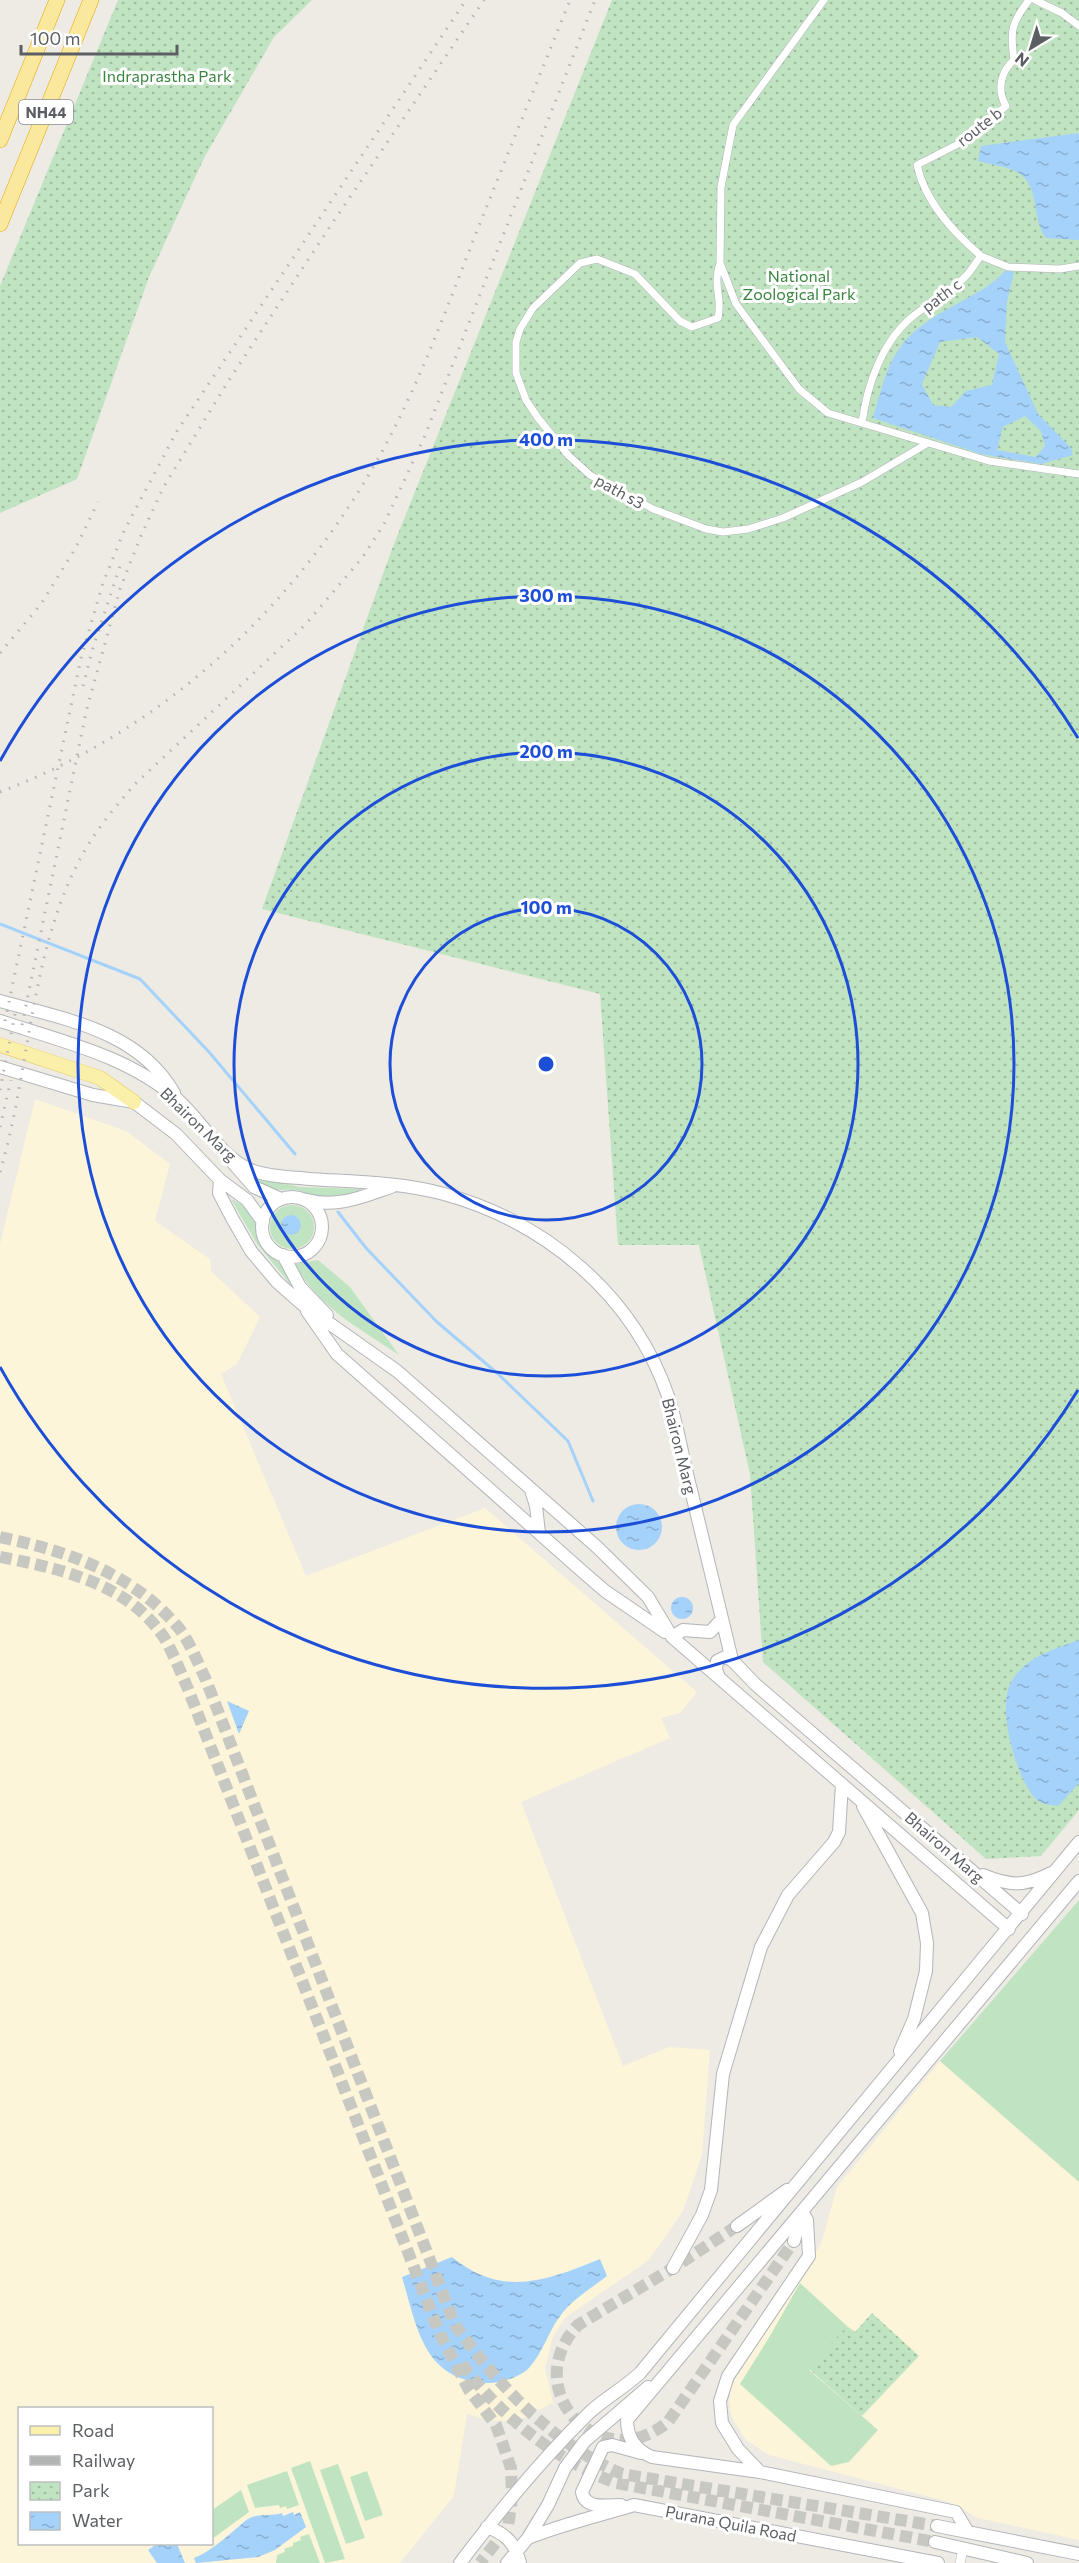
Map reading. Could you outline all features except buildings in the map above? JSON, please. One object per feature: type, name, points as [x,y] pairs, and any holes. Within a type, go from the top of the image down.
[{"type":"highway","points":[[0,140],[57,0]]},
{"type":"highway","name":"NH44","points":[[0,224],[91,0]]},
{"type":"main road","points":[[0,1001],[98,1029],[135,1048],[159,1072],[177,1099]]},
{"type":"main road","name":"Bhairon Marg","points":[[0,1021],[94,1052],[145,1076],[177,1099],[227,1155],[242,1165],[262,1173],[395,1185],[461,1198],[522,1224],[577,1263],[624,1314],[649,1353],[671,1406],[732,1660],[755,1684],[1022,1914]]},
{"type":"main road","points":[[0,1045],[100,1078],[134,1102]]},
{"type":"main road","name":"Bhairon Marg","points":[[0,1068],[93,1095],[134,1102],[176,1134],[216,1176],[219,1193],[251,1251],[277,1282],[302,1304],[397,1371],[597,1547],[648,1597],[670,1636],[1009,1929]]},
{"type":"main road","points":[[263,1222],[247,1200],[216,1176],[227,1155],[254,1187],[281,1199]]},
{"type":"main road","points":[[349,1337],[300,1287],[283,1256],[268,1245],[263,1234],[263,1222],[267,1210],[281,1199],[294,1197],[327,1204],[349,1202],[395,1185]]},
{"type":"main road","points":[[283,1256],[296,1257],[308,1253],[320,1239],[322,1227],[320,1214],[306,1200]]},
{"type":"main road","points":[[302,1304],[337,1354],[605,1591],[670,1636],[682,1630],[710,1632],[722,1619]]},
{"type":"main road","points":[[530,1488],[536,1506],[539,1533]]},
{"type":"main road","points":[[719,1677],[716,1670],[717,1661],[725,1657],[732,1660]]},
{"type":"main road","points":[[673,2268],[702,2215],[711,2190],[723,2074],[760,1947],[788,1895],[834,1842],[839,1832],[842,1784]]},
{"type":"main road","points":[[858,1797],[922,1913],[927,1943],[926,1971],[914,2019],[897,2060]]},
{"type":"main road","points":[[460,2563],[487,2527],[588,2415],[611,2393],[640,2373],[800,2182],[897,2060],[1022,1914],[1079,1842]]},
{"type":"main road","points":[[973,1871],[999,1881],[1021,1884],[1033,1882],[1055,1870]]},
{"type":"main road","points":[[652,2457],[635,2446],[628,2434],[627,2420],[1079,1881]]},
{"type":"main road","points":[[737,2226],[800,2182]]},
{"type":"main road","points":[[794,2241],[802,2212]]},
{"type":"main road","points":[[760,2472],[738,2449],[722,2423],[720,2401],[728,2376],[809,2256],[807,2220],[802,2212]]},
{"type":"main road","points":[[507,2563],[519,2557],[548,2505],[565,2468],[585,2441],[604,2422],[663,2375]]},
{"type":"main road","points":[[634,2505],[592,2504],[584,2499],[582,2492],[601,2450],[606,2446],[615,2445],[652,2457],[760,2472],[956,2512],[968,2532]]},
{"type":"main road","name":"Purana Quila Road","points":[[528,2538],[566,2522],[597,2517],[634,2505],[938,2563]]},
{"type":"main road","points":[[937,2526],[1079,2554]]},
{"type":"main road","points":[[487,2527],[506,2535],[519,2557]]},
{"type":"main road","points":[[934,2542],[1027,2563]]},
{"type":"main road","points":[[986,2563],[1000,2557]]},
{"type":"street","name":"path s3","points":[[824,0],[733,125],[721,187],[720,263],[715,285],[721,304],[718,318],[707,324],[692,327],[680,321],[635,274],[597,259],[580,263],[564,276],[529,315],[516,342],[516,373],[526,400],[538,418],[569,456],[590,475],[611,488],[689,524],[732,531],[757,527],[817,504],[862,482],[928,442]]},
{"type":"street","name":"route b","points":[[981,256],[941,213],[924,185],[917,165],[966,140],[1006,105],[1000,96],[1001,81],[1014,60],[1011,35],[1014,20],[1029,0]]},
{"type":"street","points":[[1035,0],[1062,13],[1079,26]]},
{"type":"street","points":[[981,256],[1008,267],[1060,269],[1079,266]]},
{"type":"street","name":"path c","points":[[862,423],[868,393],[883,353],[892,338],[910,318],[965,277],[981,256]]},
{"type":"street","points":[[720,263],[736,304],[799,389],[828,413],[988,461],[1079,474]]},
{"type":"street","points":[[960,2563],[963,2549]]},
{"type":"shaded area","points":[[35,1099],[126,1131],[170,1164],[155,1221],[210,1259],[211,1271],[260,1317],[237,1364],[221,1374],[306,1576],[485,1508],[697,1692],[680,1713],[661,1718],[670,1738],[521,1802],[623,2066],[669,2047],[710,2050],[702,2155],[683,2211],[649,2260],[566,2317],[553,2336],[545,2368],[553,2402],[527,2417],[507,2421],[487,2420],[467,2414],[454,2496],[400,2563],[0,2563],[0,1244]]},
{"type":"shaded area","points":[[940,2061],[1079,2182],[1079,2540],[978,2518],[949,2502],[769,2455],[746,2440],[732,2418],[729,2402],[731,2386],[821,2244],[837,2187]]},
{"type":"green space","name":"Indraprastha Park","points":[[118,0],[312,0],[274,37],[204,158],[149,277],[77,479],[0,513],[0,286]]},
{"type":"green space","name":"National Zoological Park","points":[[612,0],[1079,0],[1079,1810],[1041,1856],[986,1859],[763,1662],[750,1474],[699,1245],[618,1245],[600,994],[262,909],[392,549]]},
{"type":"green space","points":[[250,1174],[300,1187],[362,1189],[337,1197],[317,1197],[299,1190],[267,1188]]},
{"type":"green space","points":[[231,1199],[245,1207],[251,1215],[258,1230],[260,1244],[286,1270],[290,1284],[257,1244]]},
{"type":"green space","points":[[292,1205],[301,1206],[308,1211],[313,1218],[313,1236],[308,1243],[301,1248],[292,1249],[283,1248],[276,1243],[271,1236],[270,1227],[271,1218],[276,1211],[283,1206]]},
{"type":"green space","points":[[318,1260],[350,1287],[399,1355],[341,1316],[314,1292],[295,1264]]},
{"type":"green space","points":[[1079,1900],[1079,2182],[940,2061]]},
{"type":"green space","points":[[800,2283],[847,2326],[809,2370],[878,2430],[849,2462],[831,2466],[740,2384]]},
{"type":"green space","points":[[872,2313],[919,2356],[862,2416],[809,2369],[847,2326],[855,2332]]},
{"type":"green space","points":[[310,2461],[345,2559],[325,2563],[291,2468]]},
{"type":"green space","points":[[338,2464],[365,2538],[346,2544],[320,2470]]},
{"type":"green space","points":[[287,2471],[299,2505],[287,2509],[286,2506],[280,2508],[279,2505],[255,2508],[247,2485]]},
{"type":"green space","points":[[367,2471],[383,2515],[365,2521],[350,2477]]},
{"type":"green space","points":[[241,2490],[249,2512],[213,2538],[213,2509]]},
{"type":"green space","points":[[309,2534],[320,2563],[276,2563],[277,2555],[301,2540],[300,2537]]},
{"type":"water","points":[[1079,133],[1079,240],[1046,238],[1038,221],[1029,184],[1015,171],[978,161],[981,146]]},
{"type":"water","points":[[1006,270],[1014,272],[1007,302],[1005,342],[1038,414],[1071,448],[1073,455],[1041,464],[981,454],[873,418],[890,364],[907,339],[918,328],[981,290]],"holes":[[[977,337],[999,354],[992,385],[966,391],[951,407],[933,405],[922,384],[940,342]],[[1025,416],[1041,431],[1045,446],[1036,457],[997,450],[1003,427]]]},
{"type":"water","points":[[291,1215],[298,1218],[301,1225],[298,1232],[291,1235],[284,1232],[281,1225],[284,1218]]},
{"type":"water","points":[[639,1504],[655,1511],[662,1527],[655,1543],[639,1550],[623,1543],[616,1527],[623,1511]]},
{"type":"water","points":[[682,1597],[690,1600],[693,1608],[690,1616],[682,1619],[674,1616],[671,1608],[674,1600]]},
{"type":"water","points":[[1079,1640],[1079,1783],[1058,1806],[1051,1805],[1035,1799],[1020,1771],[1009,1738],[1006,1705],[1008,1691],[1013,1679],[1026,1664],[1043,1654]]},
{"type":"water","points":[[227,1701],[249,1711],[239,1734]]},
{"type":"water","points":[[452,2257],[470,2270],[489,2278],[507,2281],[524,2282],[543,2279],[600,2259],[607,2276],[564,2311],[528,2369],[508,2380],[485,2383],[464,2379],[448,2372],[435,2361],[419,2331],[402,2277]]},
{"type":"water","points":[[293,2512],[294,2515],[300,2512],[306,2527],[275,2550],[258,2557],[196,2563],[194,2558],[215,2546],[249,2518],[282,2513],[283,2516]]},
{"type":"water","points":[[156,2545],[177,2545],[185,2563],[157,2563],[148,2550]]},
{"type":"waterway","points":[[0,924],[140,979],[209,1052],[295,1154]]},
{"type":"waterway","points":[[338,1212],[366,1248],[437,1322],[497,1373],[568,1441],[593,1501]]},
{"type":"tunnel","points":[[0,1537],[74,1557],[119,1578],[160,1608],[186,1639],[206,1680],[455,2325],[509,2391],[529,2411],[573,2446],[622,2474],[937,2526]]},
{"type":"tunnel","points":[[0,1557],[69,1573],[113,1592],[150,1620],[171,1651],[188,1689],[440,2334],[469,2390],[496,2425],[511,2468],[512,2498],[508,2527],[480,2563]]},
{"type":"tunnel","points":[[737,2226],[673,2268],[578,2325],[562,2350],[557,2375],[562,2399],[575,2418],[594,2433],[617,2439],[642,2437],[668,2422],[794,2241]]},
{"type":"tunnel","points":[[462,2364],[494,2401],[531,2434],[572,2462],[616,2483],[935,2542]]},
{"type":"railway","points":[[5,1021],[81,658],[103,583],[124,531],[177,431],[466,0]]},
{"type":"railway","points":[[22,1025],[86,712],[120,589],[140,538],[163,488],[229,380],[484,0]]},
{"type":"railway","points":[[0,792],[61,765],[118,733],[173,696],[223,654],[270,607],[313,557],[351,503],[385,446],[410,396],[570,0]]},
{"type":"railway","points":[[0,1172],[19,1091],[42,966],[67,887],[85,850],[102,824],[135,784],[305,625],[362,558],[384,524],[424,438],[595,0]]},
{"type":"railway","points":[[0,653],[41,604],[75,549],[98,502]]},
{"type":"railway","points":[[83,686],[120,566]]},
{"type":"railway","points":[[0,1090],[16,1009]]},
{"type":"railway","points":[[0,1127],[11,1080]]}]
